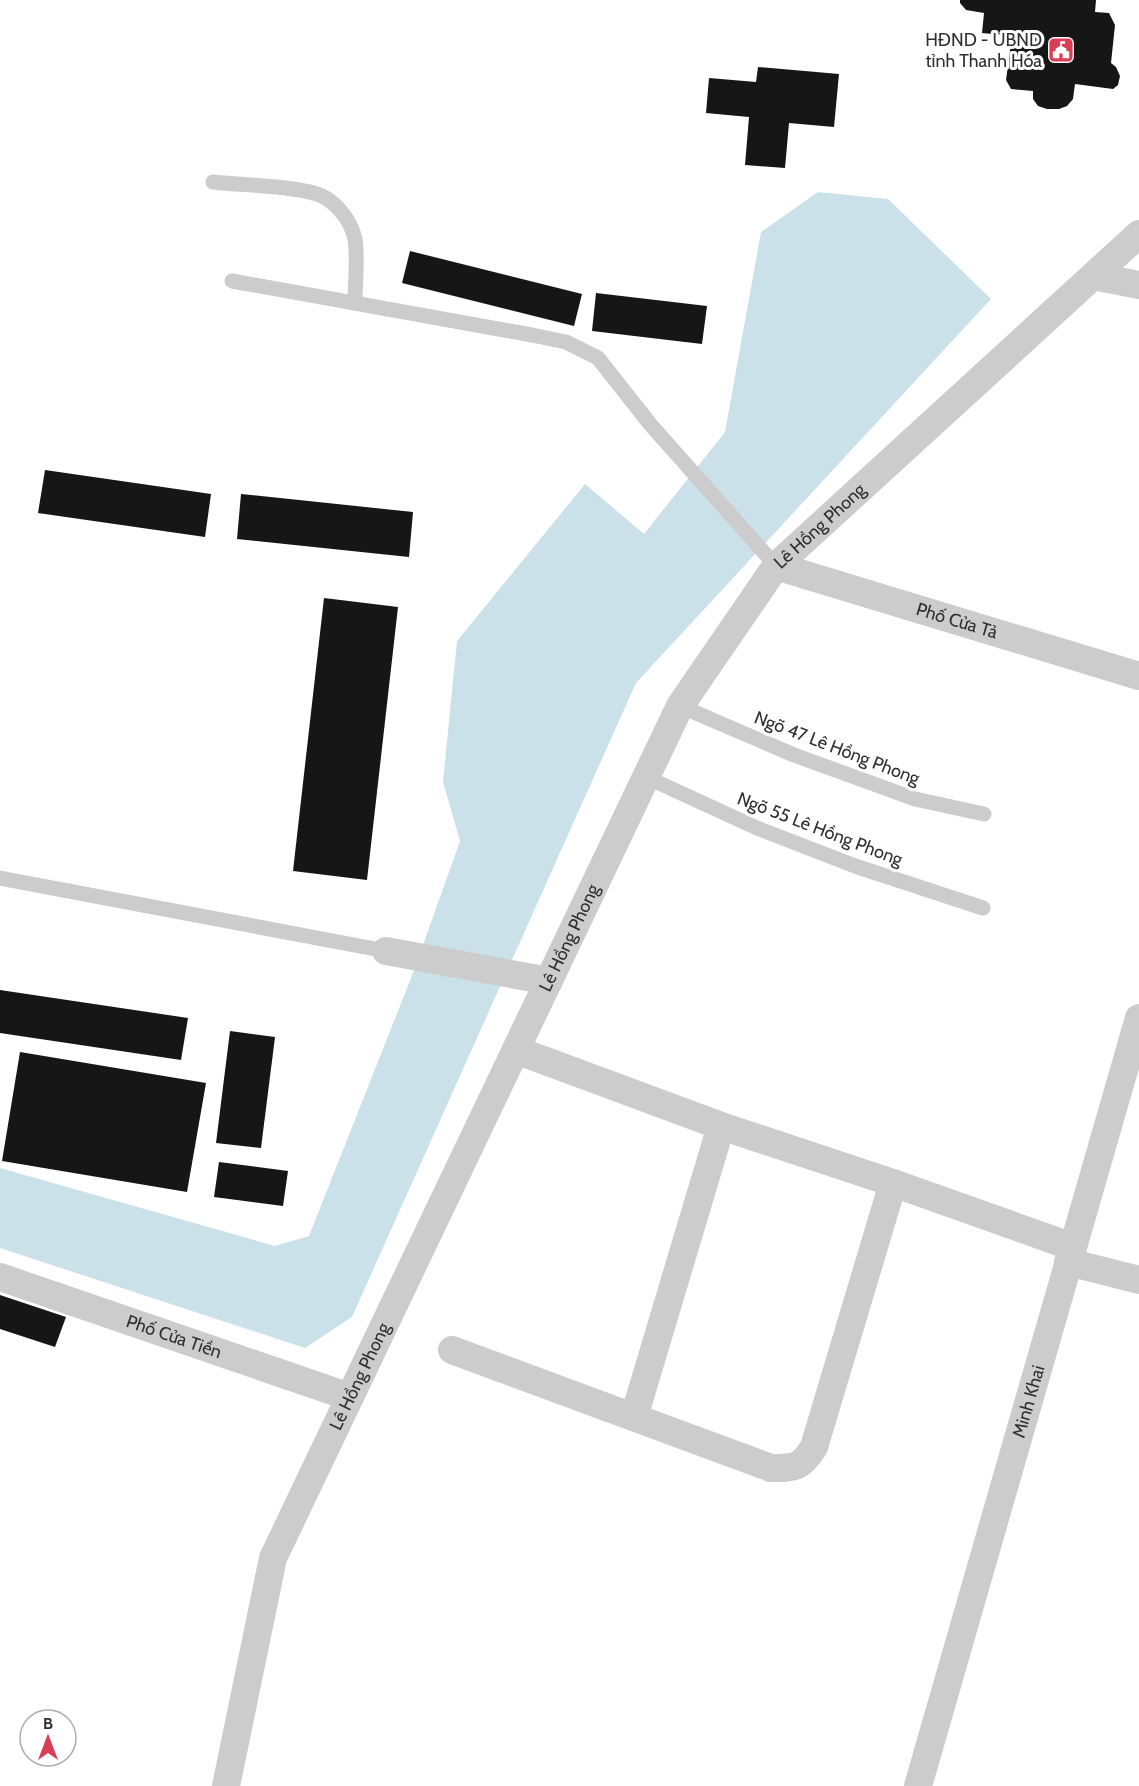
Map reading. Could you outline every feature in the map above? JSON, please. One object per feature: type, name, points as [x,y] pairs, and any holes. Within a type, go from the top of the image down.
[{"type":"street","name":"Lê Hồng Phong","points":[[226,1786],[273,1557],[680,706],[770,560],[1139,234]]},
{"type":"street","points":[[1093,276],[1139,285]]},
{"type":"street","name":"Phố Cửa Tả","points":[[770,560],[1139,676]]},
{"type":"street","points":[[386,951],[549,981]]},
{"type":"street","name":"Minh Khai","points":[[918,1786],[1139,1018]]},
{"type":"street","points":[[516,1050],[721,1126],[893,1183],[1139,1280]]},
{"type":"street","points":[[634,1417],[721,1126]]},
{"type":"street","points":[[452,1350],[771,1468],[791,1468],[805,1462],[814,1447],[893,1183]]},
{"type":"street","name":"Phố Cửa Tiền","points":[[0,1277],[350,1397]]},
{"type":"lane","points":[[213,182],[303,191],[321,195],[335,205],[347,219],[354,236],[355,303]]},
{"type":"lane","points":[[232,281],[566,342],[598,358],[650,424],[770,560]]},
{"type":"lane","name":"Ngõ 47 Lê Hồng Phong","points":[[680,706],[794,755],[915,799],[984,814]]},
{"type":"lane","name":"Ngõ 55 Lê Hồng Phong","points":[[646,777],[757,828],[855,866],[983,908]]},
{"type":"lane","points":[[0,878],[386,951]]},
{"type":"water","points":[[818,192],[888,199],[991,299],[636,683],[352,1317],[305,1348],[0,1248],[0,1168],[275,1246],[309,1236],[413,973],[460,841],[443,782],[457,641],[585,484],[644,534],[725,432],[761,232]]},
{"type":"building","name":"HĐND - UBND tỉnh Thanh Hóa","points":[[960,0],[1096,0],[1095,12],[1109,13],[1115,25],[1111,63],[1116,67],[1120,76],[1118,85],[1113,89],[1075,84],[1073,99],[1067,106],[1047,109],[1038,106],[1033,99],[1033,91],[1011,89],[1006,80],[1012,36],[982,33],[984,13],[966,10]]},
{"type":"building","points":[[758,67],[839,74],[834,127],[789,123],[785,168],[745,165],[749,117],[706,113],[709,78],[756,82]]},
{"type":"building","points":[[410,251],[582,294],[574,326],[402,283]]},
{"type":"building","points":[[596,293],[707,306],[702,344],[592,331]]},
{"type":"building","points":[[45,470],[211,494],[205,537],[38,513]]},
{"type":"building","points":[[241,494],[413,512],[409,557],[237,539]]},
{"type":"building","points":[[324,598],[398,607],[367,880],[293,871]]},
{"type":"building","points":[[0,990],[188,1018],[181,1060],[0,1033]]},
{"type":"building","points":[[230,1031],[275,1037],[261,1148],[216,1143]]},
{"type":"building","points":[[20,1052],[206,1083],[187,1192],[2,1161]]},
{"type":"building","points":[[219,1162],[288,1171],[283,1206],[214,1197]]},
{"type":"building","points":[[0,1295],[66,1317],[55,1347],[0,1329]]},
{"type":"place","name":"HĐND - UBND tỉnh Thanh Hóa","points":[[1061,50]]}]
